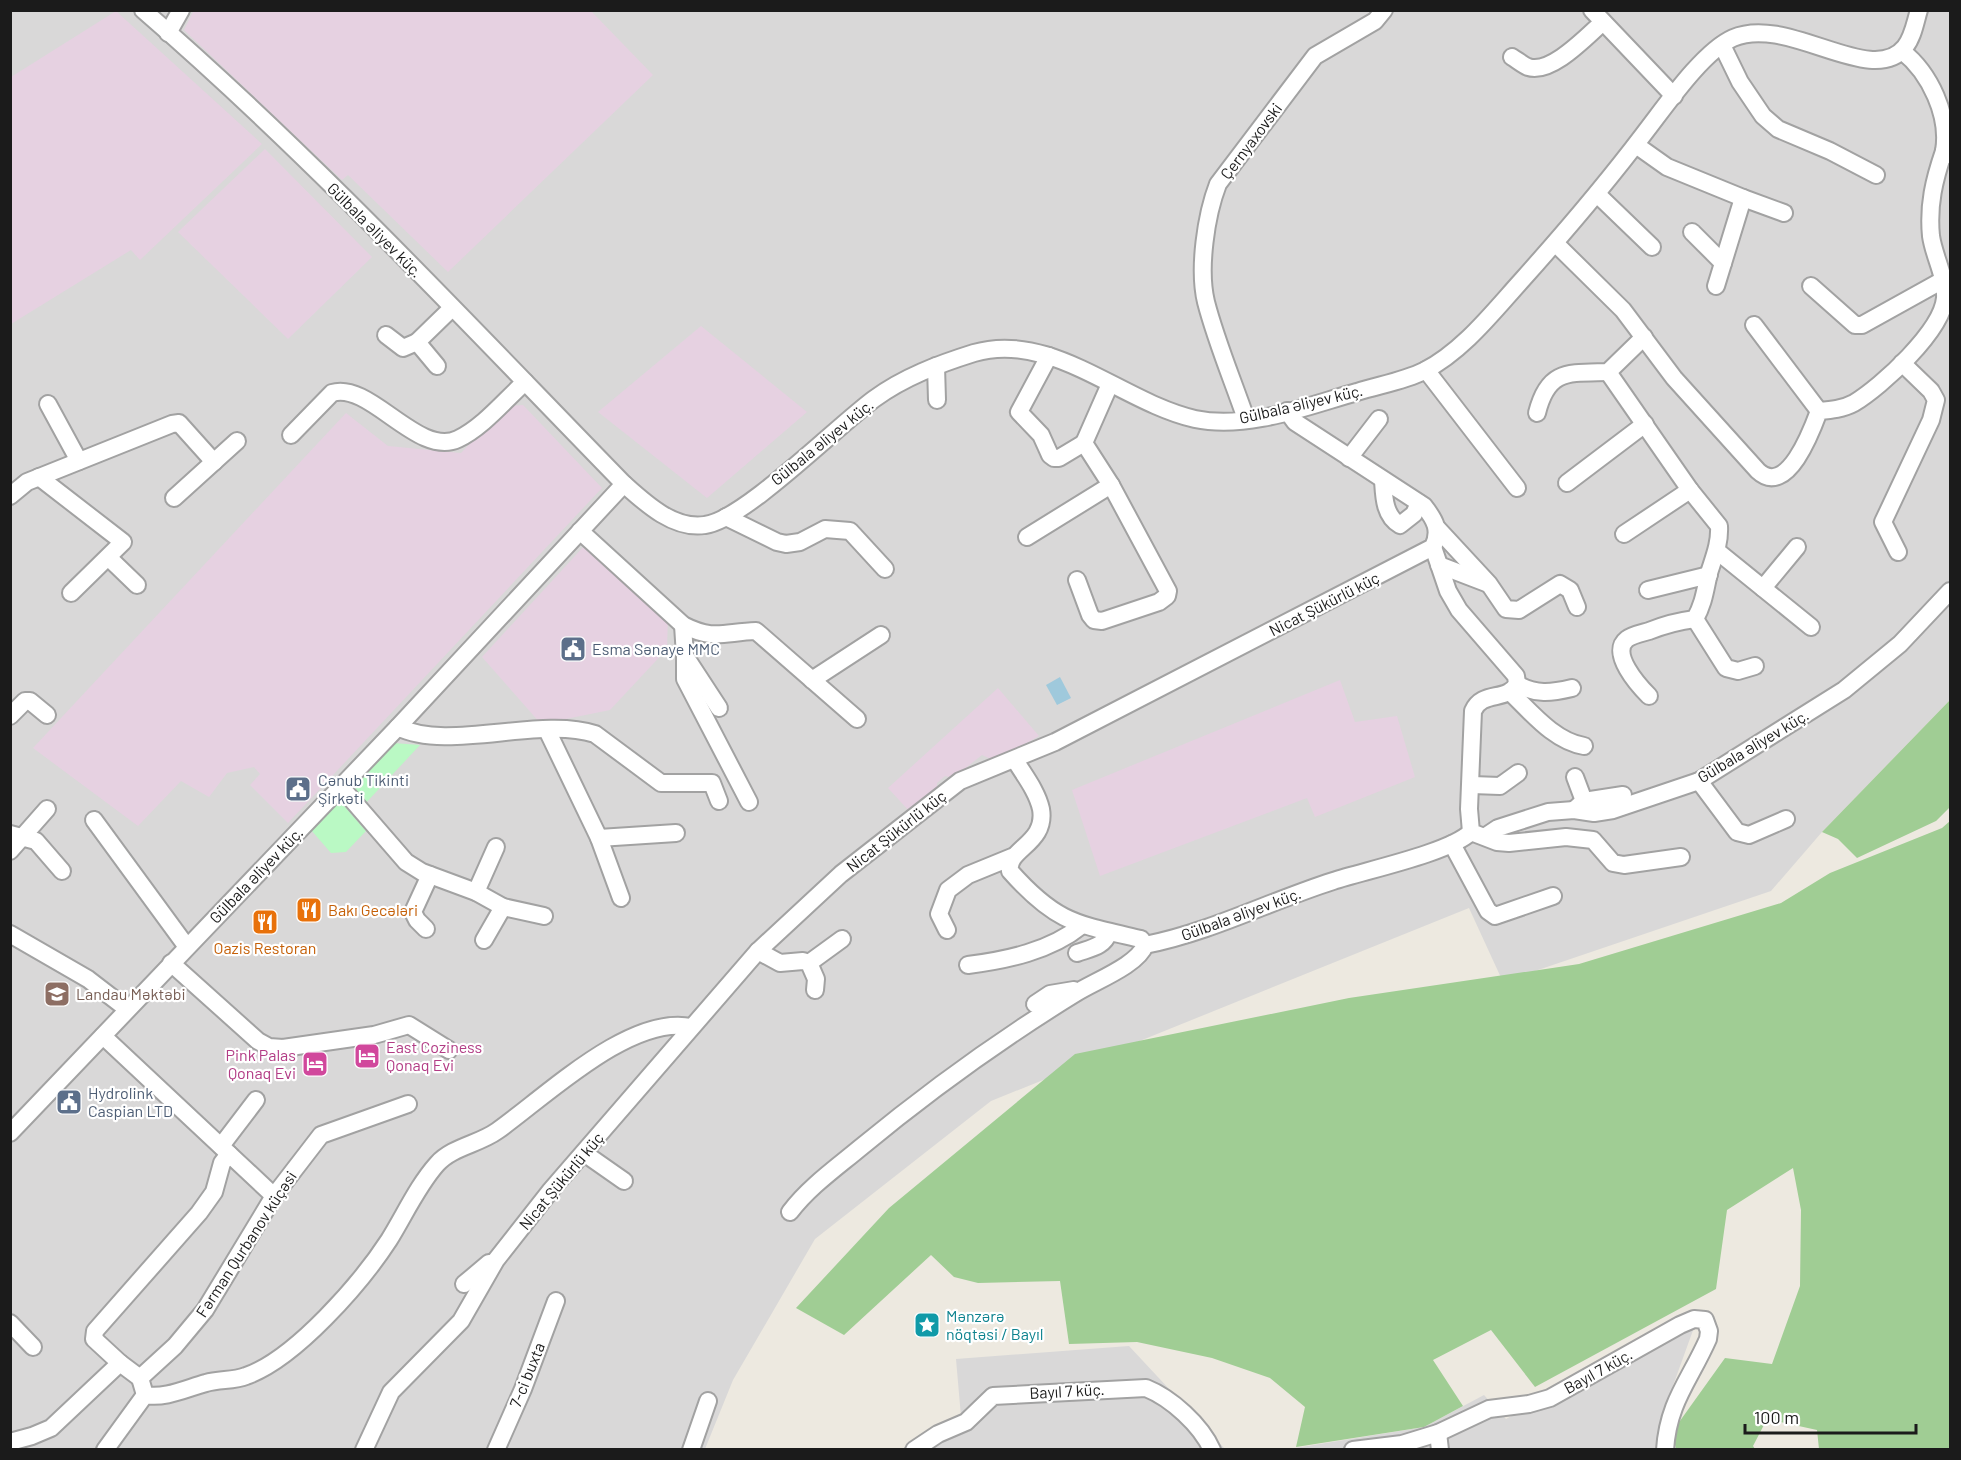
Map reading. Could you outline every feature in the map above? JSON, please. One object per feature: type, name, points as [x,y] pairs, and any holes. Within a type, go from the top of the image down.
[{"type":"street","name":"Gülbala Əliyev küç.","points":[[142,10],[279,135],[624,484],[653,508],[681,523],[705,525],[726,517],[757,495],[875,398],[936,366],[980,352],[1004,348],[1033,351],[1172,411],[1197,419],[1246,419],[1287,411],[1426,370],[1486,320],[1597,194],[1674,96],[1722,45],[1745,34],[1770,32],[1865,60],[1882,60],[1902,51]]},
{"type":"street","points":[[168,33],[182,10]]},
{"type":"street","name":"Çernyaxovski","points":[[1246,419],[1206,300],[1206,235],[1212,200],[1218,184],[1315,56],[1375,21],[1384,10]]},
{"type":"street","points":[[1819,411],[1839,409],[1854,403],[1902,363],[1925,339],[1939,316],[1945,299],[1943,280],[1931,236],[1930,192],[1947,153],[1945,122],[1938,102],[1920,67],[1902,51],[1912,34],[1919,10]]},
{"type":"street","points":[[1512,57],[1530,67],[1546,66],[1562,57],[1598,15],[1674,96]]},
{"type":"street","points":[[1722,45],[1740,82],[1763,116],[1778,129],[1830,150],[1876,175]]},
{"type":"street","points":[[1636,145],[1667,166],[1784,213]]},
{"type":"street","points":[[1597,194],[1652,247]]},
{"type":"street","points":[[1716,286],[1743,198]]},
{"type":"street","points":[[1692,232],[1723,263]]},
{"type":"street","points":[[1554,243],[1623,310],[1674,378],[1764,477],[1771,478],[1782,473],[1800,456],[1819,411]]},
{"type":"street","points":[[1811,286],[1850,323],[1863,325],[1943,280]]},
{"type":"street","points":[[386,335],[399,347],[417,342],[452,308]]},
{"type":"street","points":[[1754,325],[1819,411]]},
{"type":"street","points":[[1537,413],[1542,394],[1556,377],[1569,373],[1608,372],[1644,338]]},
{"type":"street","points":[[417,342],[437,366]]},
{"type":"street","points":[[1049,356],[1019,412],[1041,435],[1054,459],[1084,442],[1110,384]]},
{"type":"street","points":[[1898,552],[1883,522],[1931,420],[1936,400],[1931,391],[1902,363]]},
{"type":"street","points":[[936,366],[938,400]]},
{"type":"street","points":[[1426,370],[1517,489]]},
{"type":"street","points":[[1608,372],[1690,490],[1719,526],[1717,551],[1709,574],[1705,600],[1695,619],[1627,638],[1623,644],[1622,654],[1626,666],[1632,677],[1649,696]]},
{"type":"street","points":[[291,435],[332,393],[338,391],[362,399],[410,428],[436,441],[447,443],[472,431],[525,382]]},
{"type":"street","points":[[48,404],[79,461]]},
{"type":"street","points":[[1287,411],[1295,422],[1419,503],[1434,518],[1438,529],[1489,585],[1506,609],[1519,610],[1560,584],[1570,590],[1577,607]]},
{"type":"street","points":[[1349,458],[1379,419]]},
{"type":"street","points":[[10,496],[27,482],[179,423],[214,462]]},
{"type":"street","points":[[1567,483],[1645,424]]},
{"type":"street","points":[[174,498],[237,441]]},
{"type":"street","points":[[1077,580],[1090,615],[1095,620],[1101,621],[1159,602],[1167,596],[1168,591],[1111,485],[1084,442]]},
{"type":"street","points":[[39,477],[121,539],[122,546],[71,593]]},
{"type":"street","points":[[1383,480],[1384,501],[1395,522],[1400,525],[1407,522],[1419,503]]},
{"type":"street","name":"Gülbala Əliyev küç.","points":[[10,1133],[398,727],[624,484]]},
{"type":"street","points":[[1028,537],[1111,485]]},
{"type":"street","points":[[1624,534],[1690,490]]},
{"type":"street","points":[[726,517],[777,542],[794,544],[825,529],[850,531],[885,569]]},
{"type":"street","points":[[1438,529],[1432,547],[1459,610],[1512,670],[1513,688],[1544,725],[1568,741],[1584,746]]},
{"type":"street","points":[[580,531],[683,626],[701,634],[711,635],[756,631],[856,719]]},
{"type":"street","name":"Nicat Şükürlü küç","points":[[364,1449],[391,1392],[461,1321],[496,1260],[584,1153],[758,951],[841,874],[960,782],[1015,760],[1432,547]]},
{"type":"street","points":[[1763,588],[1797,547]]},
{"type":"street","points":[[1717,551],[1811,627]]},
{"type":"street","points":[[109,558],[137,585]]},
{"type":"street","points":[[1438,565],[1489,585]]},
{"type":"street","points":[[1648,590],[1709,574]]},
{"type":"street","name":"Gülbala Əliyev küç.","points":[[1145,945],[1195,933],[1333,881],[1548,812],[1579,806],[1594,813],[1613,810],[1699,781],[1844,690],[1900,644],[1950,591]]},
{"type":"street","points":[[1695,619],[1726,668],[1738,671],[1755,666]]},
{"type":"street","points":[[683,626],[685,679],[749,802]]},
{"type":"street","points":[[812,680],[881,635]]},
{"type":"street","points":[[684,656],[719,708]]},
{"type":"street","points":[[1572,688],[1544,693],[1513,688],[1489,696],[1479,702],[1473,711],[1472,785],[1469,809],[1478,834],[1497,842],[1509,843],[1566,837],[1593,840],[1613,863],[1624,865],[1681,857]]},
{"type":"street","points":[[10,716],[25,700],[30,701],[47,715]]},
{"type":"street","points":[[398,727],[416,734],[457,735],[547,730],[586,731],[595,734],[661,783],[671,785],[709,782],[714,785],[719,801]]},
{"type":"street","points":[[547,730],[599,838],[621,898]]},
{"type":"street","points":[[947,930],[939,914],[948,890],[968,875],[1012,857],[1033,842],[1041,812],[1038,797],[1015,760]]},
{"type":"street","points":[[1472,785],[1500,786],[1518,773]]},
{"type":"street","points":[[1575,777],[1579,806],[1623,795]]},
{"type":"street","points":[[1699,781],[1737,832],[1743,835],[1749,835],[1786,819]]},
{"type":"street","points":[[341,787],[406,862],[430,875],[476,892],[503,907],[544,916]]},
{"type":"street","points":[[14,841],[47,809]]},
{"type":"street","points":[[94,820],[187,947]]},
{"type":"street","points":[[599,838],[676,833]]},
{"type":"street","points":[[14,841],[29,838],[36,841],[62,871]]},
{"type":"street","points":[[1452,844],[1488,911],[1495,916],[1505,915],[1553,896]]},
{"type":"street","points":[[476,892],[496,847]]},
{"type":"street","points":[[790,1212],[828,1175],[890,1123],[984,1053],[1081,990],[1133,962],[1142,954],[1145,945],[1141,939],[1081,926],[1051,911],[1034,897],[1010,871],[1009,863],[1012,857]]},
{"type":"street","points":[[426,929],[413,912],[430,875]]},
{"type":"street","points":[[484,940],[503,907]]},
{"type":"street","points":[[968,965],[993,962],[1058,943],[1081,926]]},
{"type":"street","points":[[1077,953],[1100,945],[1106,940],[1109,932]]},
{"type":"street","points":[[10,934],[88,979],[127,1009]]},
{"type":"street","points":[[809,963],[842,939]]},
{"type":"street","points":[[758,951],[780,963],[803,961],[809,963],[814,971],[815,990]]},
{"type":"street","points":[[171,963],[258,1041],[269,1047],[283,1048],[374,1035],[409,1025],[449,1050]]},
{"type":"street","points":[[1035,1004],[1050,994],[1081,990]]},
{"type":"street","points":[[145,1395],[164,1395],[209,1382],[244,1377],[281,1358],[366,1274],[442,1159],[495,1133],[565,1077],[597,1057],[658,1028],[679,1024],[692,1027]]},
{"type":"street","points":[[103,1036],[274,1196]]},
{"type":"street","points":[[145,1395],[140,1378],[94,1339],[95,1331],[209,1199],[217,1183],[225,1150],[256,1100]]},
{"type":"street","name":"Fərman Qurbanov küçəsi","points":[[140,1378],[175,1346],[205,1310],[241,1246],[274,1196],[321,1135],[408,1104]]},
{"type":"street","points":[[584,1153],[624,1181]]},
{"type":"street","points":[[464,1284],[496,1260]]},
{"type":"street","name":"7-ci buxta","points":[[496,1449],[523,1389],[556,1300]]},
{"type":"street","name":"Bayıl 7 küç.","points":[[1353,1449],[1439,1441],[1490,1409],[1550,1398],[1680,1325],[1694,1319],[1705,1320],[1709,1331],[1708,1339],[1674,1404],[1666,1429],[1665,1449]]},
{"type":"street","points":[[10,1323],[33,1347]]},
{"type":"street","points":[[10,1442],[51,1428],[120,1363]]},
{"type":"street","name":"Bayıl 7 küç.","points":[[914,1449],[938,1434],[966,1422],[993,1396],[1146,1388],[1159,1393],[1174,1404],[1203,1435],[1212,1449]]},
{"type":"street","points":[[105,1449],[145,1395]]},
{"type":"street","points":[[691,1449],[708,1401]]},
{"type":"shaded area","points":[[194,10],[591,11],[653,75],[448,272],[348,175],[342,180],[184,30]]},
{"type":"shaded area","points":[[10,11],[1950,11],[1950,700],[1822,832],[1771,891],[1503,982],[1469,908],[991,1101],[815,1239],[733,1380],[705,1449],[11,1449]]},
{"type":"shaded area","points":[[116,11],[262,144],[140,260],[131,250],[11,324],[11,77]]},
{"type":"shaded area","points":[[265,149],[372,257],[288,339],[178,232]]},
{"type":"shaded area","points":[[701,326],[807,412],[707,498],[598,412]]},
{"type":"shaded area","points":[[523,405],[602,488],[288,823],[250,785],[260,774],[254,767],[227,773],[209,797],[181,781],[138,826],[33,748],[346,413],[388,446],[461,453],[506,406]]},
{"type":"shaded area","points":[[586,544],[668,616],[667,649],[610,710],[541,724],[482,657]]},
{"type":"shaded area","points":[[1340,680],[1355,722],[1397,716],[1415,777],[1315,817],[1307,798],[1100,876],[1072,790]]},
{"type":"shaded area","points":[[998,688],[1039,736],[995,761],[982,755],[953,778],[945,776],[937,783],[937,791],[910,812],[888,788]]},
{"type":"shaded area","points":[[1695,1315],[1696,1322],[1662,1416],[1672,1432],[1676,1449],[1283,1450],[1424,1427],[1484,1395],[1506,1419]]},
{"type":"shaded area","points":[[1129,1346],[1225,1449],[921,1450],[962,1428],[956,1359]]},
{"type":"green space","points":[[1950,700],[1950,807],[1936,821],[1857,858],[1838,839],[1822,832]]},
{"type":"green space","points":[[393,743],[420,745],[363,806],[349,791]]},
{"type":"green space","points":[[339,800],[366,831],[346,852],[331,853],[311,830]]},
{"type":"green space","points":[[1950,821],[1950,1449],[1819,1449],[1817,1430],[1767,1419],[1753,1446],[1755,1449],[1676,1449],[1672,1432],[1725,1358],[1772,1364],[1800,1286],[1801,1210],[1793,1168],[1727,1210],[1716,1289],[1535,1387],[1491,1330],[1433,1360],[1463,1406],[1424,1427],[1296,1447],[1305,1407],[1270,1378],[1212,1358],[1137,1342],[1069,1344],[1060,1281],[978,1283],[954,1277],[931,1255],[844,1335],[796,1308],[889,1208],[1075,1054],[1349,998],[1579,964],[1781,903],[1830,873],[1942,828]]},
{"type":"water","points":[[1060,677],[1071,698],[1057,705],[1046,685]]},
{"type":"place","name":"Esma Sənaye MMC","points":[[573,649]]},
{"type":"place","name":"Cənub Tikinti Şirkəti","points":[[298,789]]},
{"type":"place","name":"Bakı Gecələri","points":[[309,910]]},
{"type":"place","name":"Oazis Restoran","points":[[265,922]]},
{"type":"place","name":"Landau Məktəbi","points":[[57,994]]},
{"type":"place","name":"East Coziness Qonaq Evi","points":[[367,1056]]},
{"type":"place","name":"Pink Palas Qonaq Evi","points":[[315,1064]]},
{"type":"place","name":"Hydrolink Caspian LTD","points":[[69,1102]]},
{"type":"place","name":"Mənzərə nöqtəsi / Bayıl","points":[[927,1325]]}]
